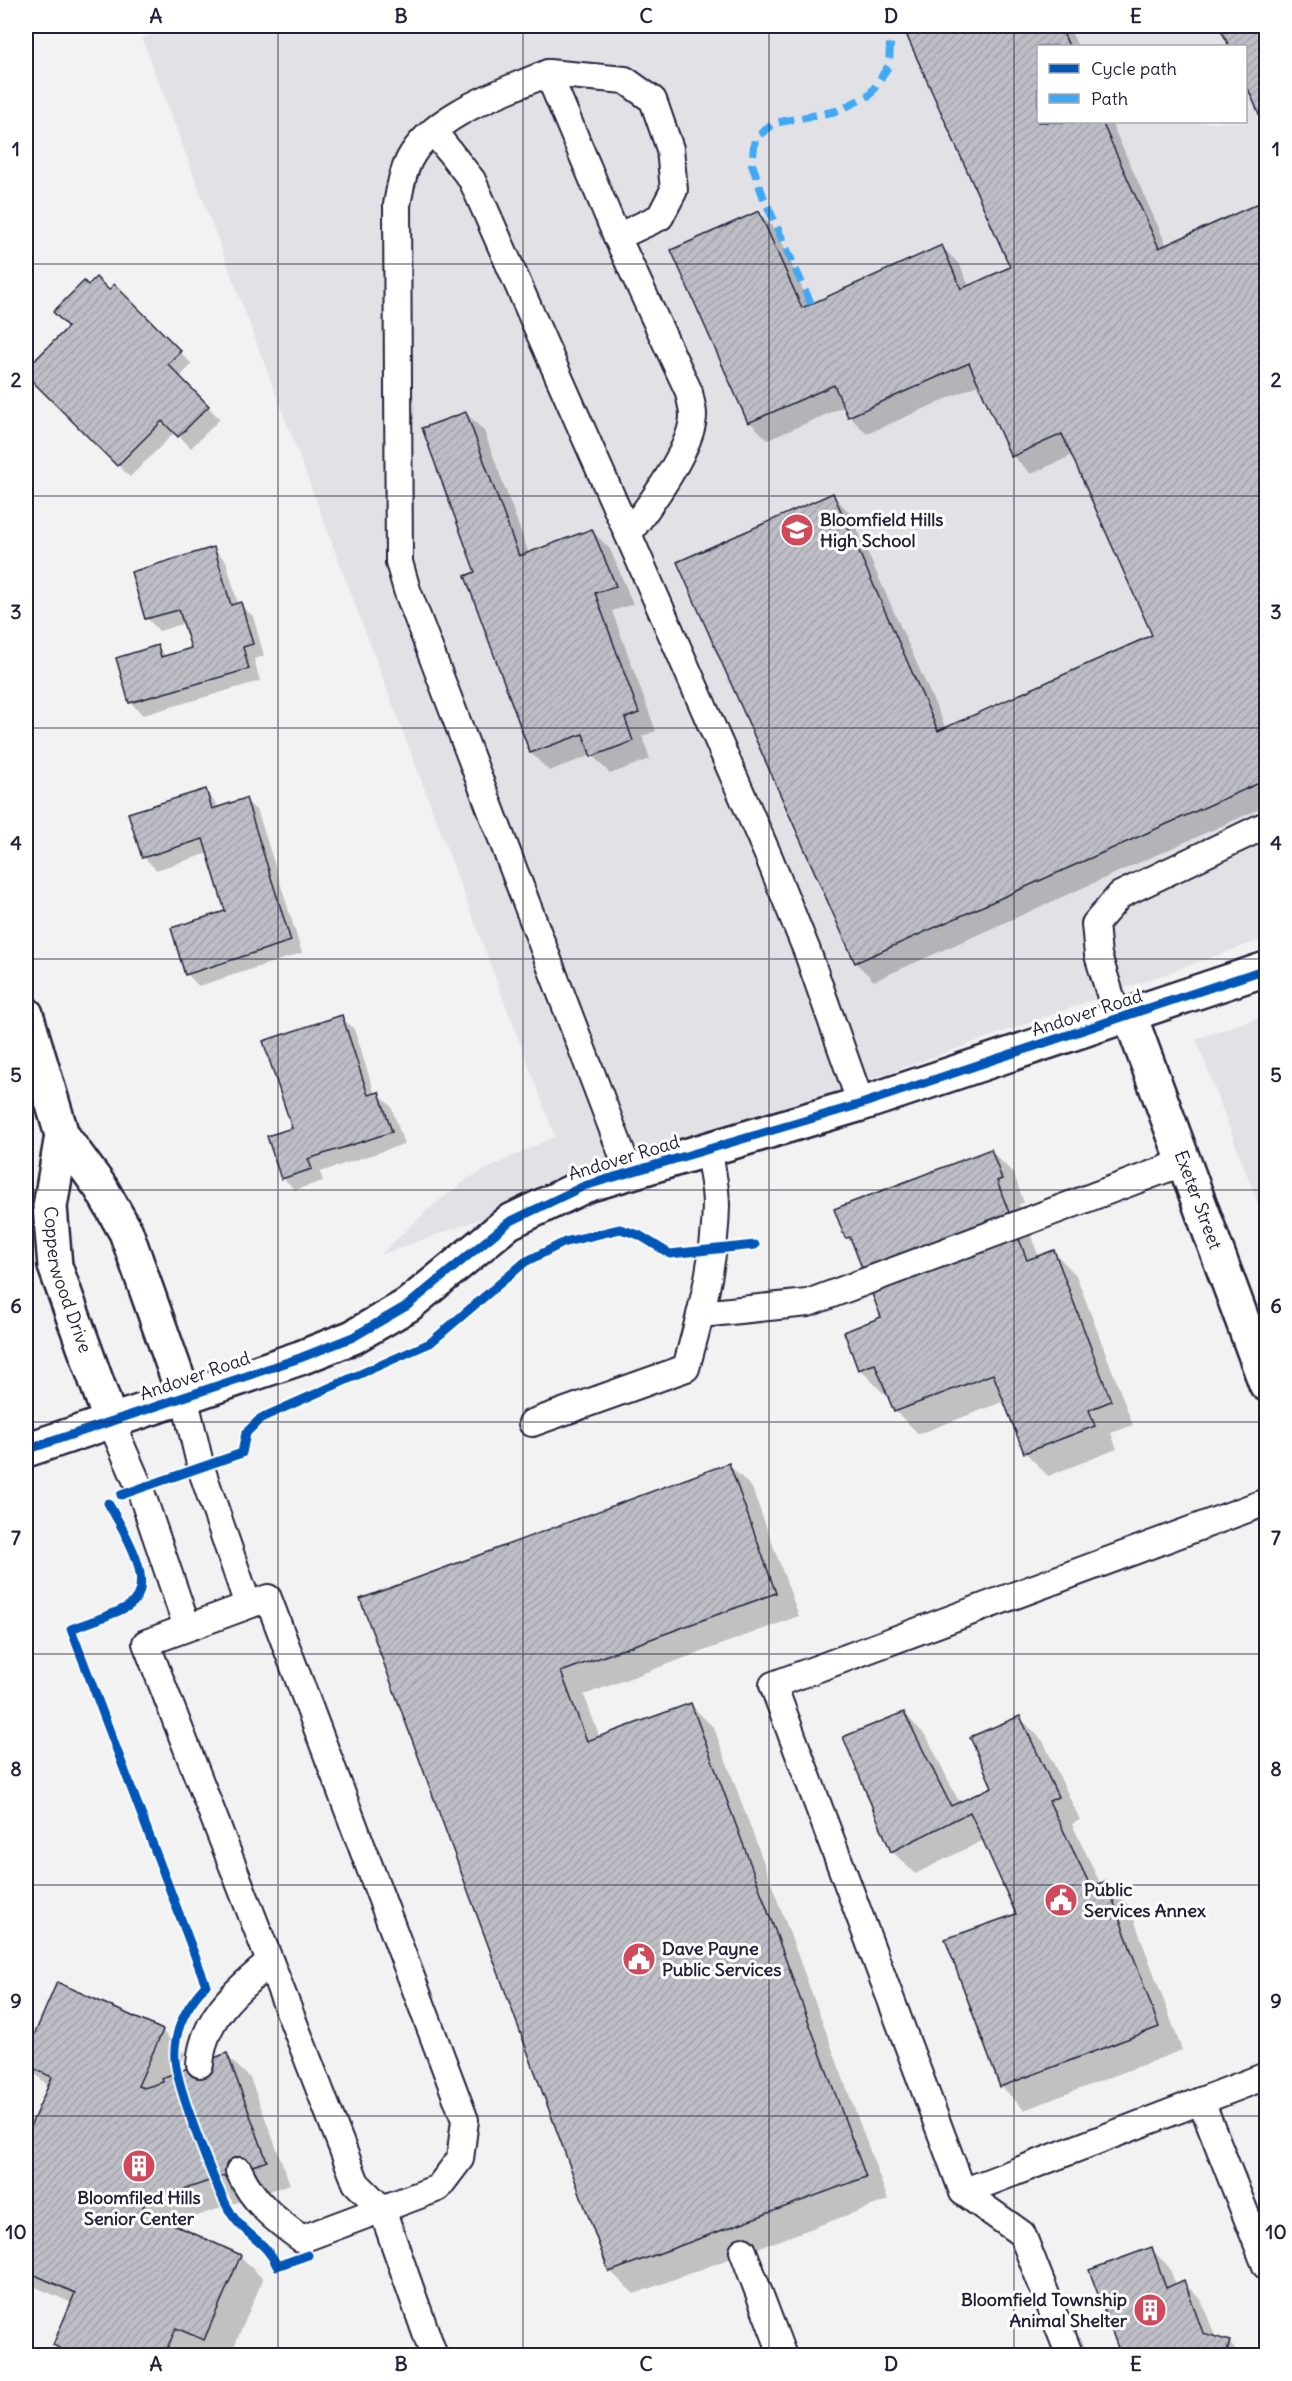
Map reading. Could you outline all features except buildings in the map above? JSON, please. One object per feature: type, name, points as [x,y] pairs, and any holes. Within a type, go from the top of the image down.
[{"type":"street","name":"Andover Road","points":[[26,1450],[300,1358],[353,1337],[408,1305],[509,1222],[584,1186],[861,1104],[1266,969]]},
{"type":"street","name":"Copperwood Drive","points":[[26,1014],[62,1136],[101,1188],[126,1232],[184,1396]]},
{"type":"street","name":"Exeter Street","points":[[1124,1018],[1266,1384]]},
{"type":"street","name":"Copperwood Drive","points":[[62,1136],[50,1207],[55,1266],[111,1422]]},
{"type":"lane","points":[[548,73],[617,237],[689,392],[693,416],[682,451],[660,492],[628,534]]},
{"type":"lane","points":[[617,237],[660,217],[674,190],[670,149],[653,100],[625,80],[548,73],[479,101],[421,143],[409,159],[402,178],[397,205],[399,562],[407,590],[629,1172]]},
{"type":"lane","points":[[434,132],[472,180],[628,534],[768,855],[807,951],[861,1104]]},
{"type":"lane","points":[[1124,1018],[1098,955],[1095,924],[1120,895],[1266,825]]},
{"type":"lane","points":[[532,1423],[686,1368],[709,1285],[716,1203],[709,1150]]},
{"type":"lane","points":[[701,1314],[808,1303],[1182,1163]]},
{"type":"lane","points":[[184,1396],[201,1468],[248,1605]]},
{"type":"lane","points":[[111,1422],[140,1489],[187,1628]]},
{"type":"lane","points":[[1067,2355],[1022,2234],[963,2192],[773,1685],[1266,1502]]},
{"type":"lane","points":[[239,2171],[259,2205],[302,2239],[382,2209],[438,2188],[460,2159],[465,2120],[268,1598],[146,1643],[356,2183],[382,2209],[435,2355]]},
{"type":"lane","points":[[200,2064],[201,2048],[218,2011],[234,1992],[270,1962]]},
{"type":"lane","points":[[963,2192],[1266,2076]]},
{"type":"lane","points":[[1201,2101],[1266,2266]]},
{"type":"lane","points":[[743,2251],[783,2355]]},
{"type":"shaded area","name":"Bloomfield Hills High School","points":[[174,26],[1266,26],[1266,938],[380,1255],[432,1206],[469,1178],[555,1136],[142,38]]},
{"type":"shaded area","points":[[1266,1015],[1266,1225],[1196,1039]]},
{"type":"marked path","points":[[811,304],[763,196],[752,164],[755,138],[775,123],[837,111],[870,95],[889,65],[891,26]]},
{"type":"cycle path","points":[[26,1450],[300,1358],[353,1337],[408,1305],[509,1222],[584,1186],[861,1104],[1266,969]]},
{"type":"cycle path","points":[[121,1495],[242,1453],[246,1433],[261,1418],[430,1343],[525,1262],[565,1242],[620,1229],[639,1235],[670,1254],[755,1245]]},
{"type":"cycle path","points":[[108,1503],[129,1540],[140,1571],[137,1598],[127,1607],[71,1629],[206,1985],[187,2010],[179,2029],[175,2049],[177,2073],[209,2166],[235,2219],[269,2252],[277,2266],[308,2255]]},
{"type":"place","name":"Bloomfield Hills High School","points":[[797,530]]},
{"type":"place","name":"Public Services Annex","points":[[1061,1900]]},
{"type":"place","name":"Dave Payne Public Services","points":[[639,1959]]},
{"type":"place","name":"Bloomfiled Hills Senior Center","points":[[139,2166]]},
{"type":"place","name":"Bloomfield Township Animal Shelter","points":[[1150,2310]]}]
